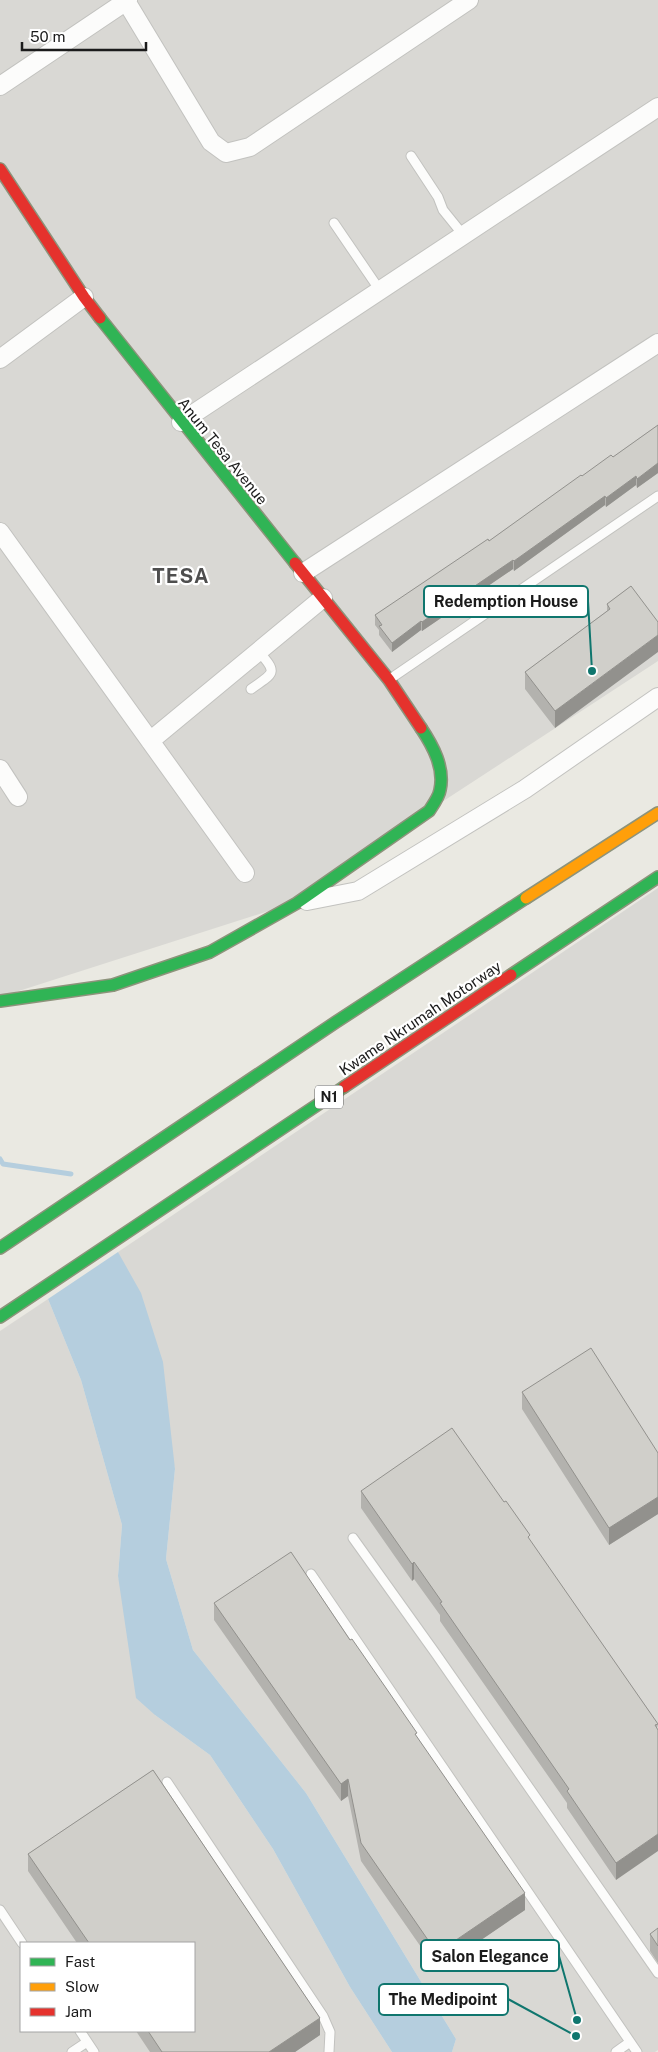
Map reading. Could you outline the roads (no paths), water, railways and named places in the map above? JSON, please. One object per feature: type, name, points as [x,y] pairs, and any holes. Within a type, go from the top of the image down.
[{"type":"main road","name":"Anum Tesa Avenue","points":[[0,169],[84,297],[181,422],[389,680],[432,744],[442,773],[440,792],[429,811],[297,903],[210,952],[122,982],[0,1001]]},
{"type":"main road","points":[[0,1248],[344,1017],[658,813]]},
{"type":"main road","name":"Kwame Nkrumah Motorway","points":[[0,1317],[658,877]]},
{"type":"street","points":[[0,86],[122,2],[211,142],[226,153],[250,147],[469,0]]},
{"type":"street","points":[[181,422],[379,289],[464,236],[658,107]]},
{"type":"street","points":[[0,358],[84,297]]},
{"type":"street","points":[[303,573],[658,343]]},
{"type":"street","points":[[0,532],[245,873]]},
{"type":"street","points":[[150,741],[323,598]]},
{"type":"street","points":[[297,903],[358,891],[524,789],[658,697]]},
{"type":"street","points":[[0,769],[18,796]]},
{"type":"lane","points":[[411,156],[438,197],[443,210],[464,236]]},
{"type":"lane","points":[[334,223],[379,289]]},
{"type":"lane","points":[[389,680],[658,496]]},
{"type":"lane","points":[[251,689],[270,675],[273,670],[272,666],[259,652]]},
{"type":"lane","points":[[353,1538],[442,1662],[658,1973]]},
{"type":"lane","points":[[311,1574],[637,2052]]},
{"type":"lane","points":[[167,1782],[323,2016],[330,2032],[329,2052]]},
{"type":"lane","points":[[0,1910],[21,1942]]},
{"type":"lane","points":[[81,2032],[94,2052]]},
{"type":"lane","points":[[72,2052],[87,2042]]},
{"type":"lane","points":[[616,2052],[630,2042]]},
{"type":"water","points":[[118,1252],[141,1293],[163,1362],[175,1469],[166,1559],[193,1650],[306,1793],[456,2039],[452,2052],[392,2052],[350,1987],[273,1849],[210,1755],[155,1715],[136,1698],[118,1576],[122,1525],[81,1380],[48,1299]]},
{"type":"waterway","points":[[0,1159],[3,1164],[71,1174]]},
{"type":"place","name":"Redemption House","points":[[592,671]]},
{"type":"place","name":"Salon Elegance","points":[[577,2020]]},
{"type":"place","name":"The Medipoint","points":[[576,2036]]},
{"type":"district","name":"TESA","points":[[181,576]]}]
